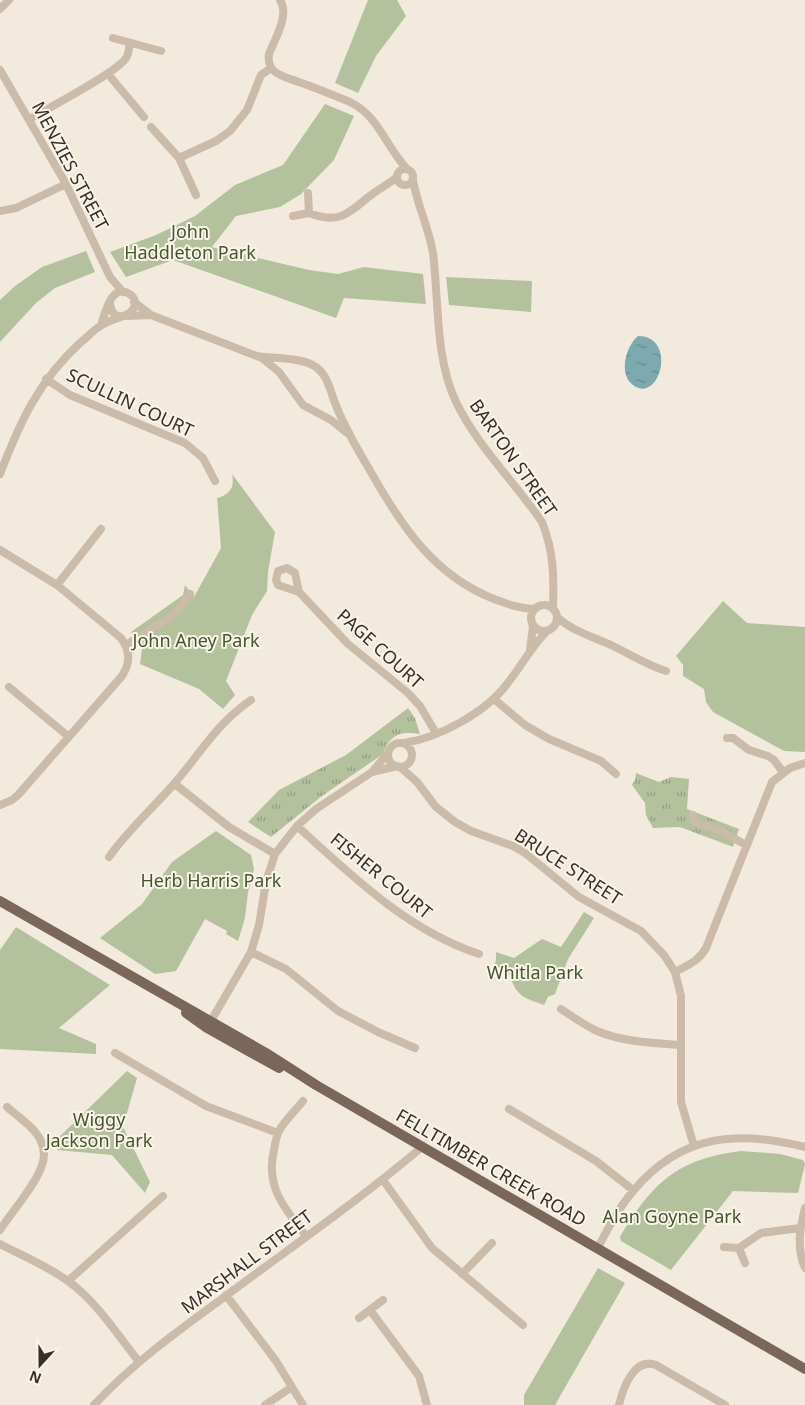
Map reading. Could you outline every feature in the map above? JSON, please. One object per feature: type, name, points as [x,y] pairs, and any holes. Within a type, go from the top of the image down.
[{"type":"main road","name":"FELLTIMBER CREEK ROAD","points":[[0,901],[209,1024],[266,1052],[316,1085],[805,1369]]},
{"type":"street","points":[[0,9],[8,0]]},
{"type":"street","points":[[283,1],[284,13],[268,58],[271,68],[279,74],[361,108],[377,124],[396,157],[412,173],[413,180],[409,184],[400,180],[388,185],[374,193],[354,211],[339,218],[323,218],[309,213],[293,216]]},
{"type":"street","points":[[113,38],[161,51]]},
{"type":"street","points":[[30,119],[108,74],[126,59],[130,43]]},
{"type":"street","points":[[178,158],[216,141],[230,132],[247,110],[261,75],[271,68]]},
{"type":"street","name":"MENZIES STREET","points":[[0,70],[66,184],[110,277],[123,292]]},
{"type":"street","points":[[108,74],[144,117]]},
{"type":"street","points":[[151,127],[178,158],[196,195]]},
{"type":"street","points":[[396,157],[400,180]]},
{"type":"street","points":[[400,180],[402,170],[407,169]]},
{"type":"street","name":"BARTON STREET","points":[[400,180],[416,197]]},
{"type":"street","name":"BARTON STREET","points":[[413,180],[432,252],[443,360],[450,389],[470,428],[542,522],[552,556],[553,608]]},
{"type":"street","points":[[0,211],[11,210],[66,184]]},
{"type":"street","points":[[308,193],[309,213]]},
{"type":"street","name":"MENZIES STREET","points":[[110,277],[111,300]]},
{"type":"street","points":[[101,325],[111,300],[123,292],[130,295],[134,302],[151,316],[257,356],[276,369],[304,406],[334,422],[351,439]]},
{"type":"street","points":[[111,300],[112,312],[119,316],[151,316]]},
{"type":"street","points":[[0,474],[16,432],[46,379],[65,357],[101,325],[125,316],[133,310],[134,302]]},
{"type":"street","points":[[257,356],[300,360],[312,364],[321,371],[329,383],[335,404],[351,439],[390,507],[421,547],[442,568],[470,588],[514,607],[539,631],[575,630]]},
{"type":"street","name":"SCULLIN COURT","points":[[46,379],[70,395],[185,443],[203,458],[216,481]]},
{"type":"street","points":[[57,585],[101,529]]},
{"type":"street","points":[[0,550],[57,585],[121,638],[126,645],[129,659],[126,670],[18,795],[0,805]]},
{"type":"street","points":[[530,652],[532,612],[552,590]]},
{"type":"street","name":"PAGE COURT","points":[[299,592],[348,644],[408,693],[420,706],[436,732]]},
{"type":"street","points":[[126,645],[174,615],[190,594]]},
{"type":"street","points":[[514,607],[546,605],[553,608],[558,618],[575,630],[615,647],[648,666],[666,671]]},
{"type":"street","points":[[209,1024],[250,952],[259,926],[266,882],[275,854],[297,826],[316,808],[372,772],[394,744],[426,738],[464,720],[494,699],[513,677],[530,652],[555,626],[558,618]]},
{"type":"street","points":[[10,687],[69,737]]},
{"type":"street","points":[[494,699],[525,725],[549,739],[601,761],[616,774]]},
{"type":"street","points":[[109,857],[118,844],[174,784],[204,745],[238,709],[251,700]]},
{"type":"street","points":[[372,772],[408,764],[426,738]]},
{"type":"street","points":[[727,738],[733,738],[749,750],[768,756],[774,760],[783,772]]},
{"type":"street","points":[[404,743],[411,748],[412,757]]},
{"type":"street","points":[[388,753],[391,763],[398,767]]},
{"type":"street","name":"BRUCE STREET","points":[[412,757],[417,782]]},
{"type":"street","points":[[675,972],[694,962],[702,955],[772,782],[783,772],[805,763]]},
{"type":"street","name":"BRUCE STREET","points":[[398,767],[417,782],[436,807],[456,822],[471,831],[513,846],[525,853],[579,897],[642,931],[664,955],[675,972],[683,1007],[681,1102],[694,1146]]},
{"type":"street","points":[[174,784],[229,828],[275,854]]},
{"type":"street","points":[[693,816],[693,821],[721,831],[746,844]]},
{"type":"street","name":"FISHER COURT","points":[[297,826],[387,904],[406,918],[439,939],[479,954]]},
{"type":"street","points":[[250,952],[286,969],[345,1015],[415,1048]]},
{"type":"street","points":[[561,1009],[586,1026],[606,1034],[634,1040],[681,1045]]},
{"type":"street","points":[[114,1053],[206,1106],[278,1133]]},
{"type":"street","points":[[303,1101],[278,1133],[271,1167],[276,1193],[283,1207],[306,1236]]},
{"type":"street","points":[[0,1230],[38,1175],[42,1167],[44,1152],[36,1133],[7,1107]]},
{"type":"street","points":[[509,1109],[596,1161],[633,1190]]},
{"type":"street","points":[[597,1249],[633,1190],[659,1166],[675,1155],[694,1146],[744,1137],[762,1138],[805,1147]]},
{"type":"street","name":"MARSHALL STREET","points":[[94,1405],[115,1382],[139,1362],[383,1180],[422,1147]]},
{"type":"street","points":[[383,1180],[432,1248],[523,1325]]},
{"type":"street","points":[[68,1281],[163,1196]]},
{"type":"street","points":[[805,1208],[799,1241],[800,1254],[805,1268]]},
{"type":"street","points":[[724,1247],[738,1248],[761,1233],[800,1228]]},
{"type":"street","points":[[462,1274],[492,1243]]},
{"type":"street","points":[[0,1244],[68,1281],[101,1313],[139,1362]]},
{"type":"street","points":[[738,1248],[745,1263]]},
{"type":"street","points":[[226,1296],[276,1361],[303,1405]]},
{"type":"street","points":[[359,1318],[383,1300]]},
{"type":"street","points":[[370,1310],[419,1376],[427,1405]]},
{"type":"street","points":[[619,1405],[622,1394],[634,1371],[637,1367],[646,1363],[656,1365],[724,1405]]},
{"type":"street","points":[[265,1405],[292,1387]]},
{"type":"green space","points":[[368,0],[397,0],[406,16],[376,56],[358,93],[335,83]]},
{"type":"green space","name":"John Haddleton Park","points":[[325,104],[354,116],[334,160],[301,194],[280,207],[236,216],[212,247],[309,270],[338,274],[364,267],[423,274],[426,304],[344,298],[336,318],[173,260],[126,277],[110,252],[156,235],[195,216],[235,185],[283,165]]},
{"type":"green space","points":[[86,251],[95,272],[55,288],[36,303],[0,342],[0,300],[15,286],[42,267]]},
{"type":"green space","points":[[446,277],[532,281],[531,312],[449,305]]},
{"type":"green space","name":"John Aney Park","points":[[232,474],[275,532],[268,572],[267,591],[252,615],[226,681],[235,695],[223,709],[199,689],[140,664],[142,649],[131,632],[183,595],[185,585],[194,597],[221,548],[217,498],[228,493],[232,487]]},
{"type":"green space","points":[[723,601],[747,623],[805,627],[805,752],[784,751],[713,712],[706,702],[704,689],[683,676],[683,665],[676,656]]},
{"type":"green space","points":[[408,708],[415,718],[420,734],[407,733],[397,735],[389,742],[383,754],[322,796],[271,837],[248,822],[279,790],[346,755]]},
{"type":"green space","points":[[636,773],[659,782],[671,777],[689,779],[687,809],[739,829],[733,847],[680,827],[653,828],[646,815],[645,803],[632,785]]},
{"type":"green space","name":"Herb Harris Park","points":[[216,831],[251,855],[254,869],[248,892],[245,918],[238,941],[226,934],[227,931],[205,919],[176,971],[155,974],[100,938],[142,904],[172,862]]},
{"type":"green space","name":"Whitla Park","points":[[584,912],[594,918],[568,959],[555,994],[548,997],[544,1005],[522,996],[515,988],[510,975],[494,967],[496,952],[514,958],[542,939],[561,947]]},
{"type":"green space","points":[[16,927],[110,985],[59,1028],[96,1044],[96,1054],[0,1049],[0,950]]},
{"type":"green space","name":"Wiggy Jackson Park","points":[[127,1071],[137,1078],[123,1127],[150,1182],[145,1193],[112,1155],[57,1150],[55,1141]]},
{"type":"green space","name":"Alan Goyne Park","points":[[741,1151],[780,1154],[803,1160],[805,1164],[798,1193],[733,1191],[671,1270],[621,1241],[620,1237],[643,1202],[655,1188],[669,1177],[683,1167],[700,1160]]},
{"type":"green space","points":[[598,1268],[625,1283],[555,1405],[524,1405],[524,1395]]},
{"type":"water","points":[[638,336],[650,339],[658,346],[661,357],[661,368],[657,378],[651,386],[643,389],[633,385],[628,380],[625,367],[627,353]]}]
